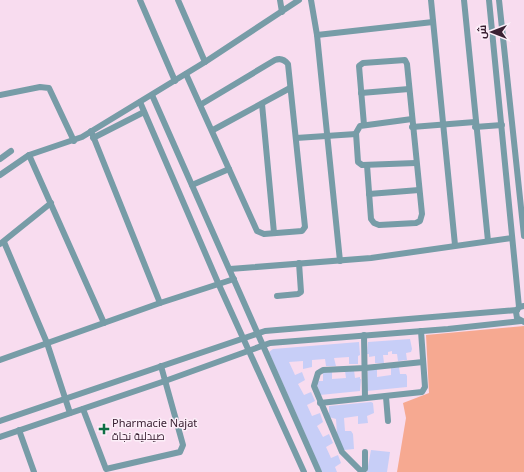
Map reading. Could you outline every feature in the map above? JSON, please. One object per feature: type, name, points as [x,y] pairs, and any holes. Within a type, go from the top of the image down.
[{"type":"street","points":[[140,0],[175,81]]},
{"type":"street","points":[[178,0],[206,62]]},
{"type":"street","points":[[280,0],[282,12]]},
{"type":"street","points":[[0,175],[29,155],[74,141],[206,62],[299,0]]},
{"type":"street","points":[[311,0],[317,35],[340,261]]},
{"type":"street","points":[[431,0],[455,245]]},
{"type":"street","points":[[464,0],[475,125],[488,241]]},
{"type":"street","points":[[489,0],[520,308],[516,315],[522,321]]},
{"type":"street","points":[[500,0],[519,171],[524,236]]},
{"type":"street","points":[[317,35],[434,22]]},
{"type":"street","points":[[186,74],[200,104],[213,130],[257,231],[262,234],[300,232],[305,227],[288,64],[283,60],[277,59],[200,104]]},
{"type":"street","points":[[364,125],[358,69],[360,64],[402,59],[407,62],[412,127],[422,216],[420,221],[416,223],[379,226],[374,223],[371,219],[367,165]]},
{"type":"street","points":[[0,95],[40,87],[48,88],[74,141]]},
{"type":"street","points":[[213,130],[290,88]]},
{"type":"street","points":[[361,93],[409,89]]},
{"type":"street","points":[[152,95],[319,472]]},
{"type":"street","points":[[140,102],[219,285],[304,472]]},
{"type":"street","points":[[262,104],[274,233]]},
{"type":"street","points":[[93,138],[144,112]]},
{"type":"street","points":[[412,119],[364,125],[358,128],[356,134],[358,162],[362,166],[416,163]]},
{"type":"street","points":[[412,127],[443,125],[502,125]]},
{"type":"street","points":[[91,131],[160,303]]},
{"type":"street","points":[[296,138],[356,134]]},
{"type":"street","points":[[0,159],[11,151]]},
{"type":"street","points":[[29,155],[104,323]]},
{"type":"street","points":[[506,166],[511,163],[519,171]]},
{"type":"street","points":[[192,185],[229,169]]},
{"type":"street","points":[[507,178],[513,180],[519,171]]},
{"type":"street","points":[[369,194],[419,190]]},
{"type":"street","points":[[51,203],[2,243],[47,343],[70,413]]},
{"type":"street","points":[[230,269],[340,261],[512,238]]},
{"type":"street","points":[[276,296],[298,294],[301,292],[299,263]]},
{"type":"street","points":[[0,360],[160,303],[234,280]]},
{"type":"street","points":[[0,421],[257,333],[520,308]]},
{"type":"street","points":[[446,316],[448,329]]},
{"type":"street","points":[[0,437],[165,381],[273,342],[448,329],[522,321]]},
{"type":"street","points":[[357,323],[357,336]]},
{"type":"street","points":[[320,403],[422,392],[425,387],[421,331]]},
{"type":"street","points":[[364,335],[365,398]]},
{"type":"street","points":[[365,452],[365,469],[361,472],[342,452],[320,403],[314,386],[318,373],[323,370],[365,368],[423,362]]},
{"type":"street","points":[[83,409],[106,469],[181,452],[183,445],[161,366]]},
{"type":"street","points":[[386,397],[388,421]]},
{"type":"street","points":[[19,430],[34,472]]},
{"type":"shaded area","points":[[524,326],[524,472],[397,472],[406,418],[403,403],[429,393],[426,335]]},
{"type":"building","points":[[410,339],[412,349],[411,352],[406,353],[407,360],[398,361],[397,354],[392,354],[392,351],[388,352],[388,355],[383,355],[384,363],[375,363],[375,356],[369,357],[369,354],[367,354],[368,342]]},
{"type":"building","points":[[359,342],[360,355],[358,356],[358,364],[349,364],[349,357],[334,358],[336,366],[326,366],[325,359],[312,360],[312,367],[303,369],[303,361],[289,362],[295,375],[302,372],[305,380],[298,384],[304,395],[311,392],[315,401],[307,405],[312,416],[320,413],[323,422],[317,426],[323,437],[329,434],[333,443],[326,447],[331,458],[338,455],[341,463],[335,467],[337,472],[322,472],[269,352],[273,349]]},
{"type":"building","points":[[399,367],[400,374],[406,374],[407,376],[407,387],[367,391],[368,370],[377,369],[377,377],[391,375],[391,368]]},
{"type":"building","points":[[354,370],[355,378],[360,377],[361,379],[360,391],[320,395],[317,384],[319,381],[323,381],[323,373],[332,372],[332,379],[346,378],[345,371]]},
{"type":"building","points":[[373,403],[374,413],[367,416],[368,423],[358,424],[358,416],[344,418],[345,431],[351,431],[353,434],[354,449],[344,450],[337,435],[336,419],[329,417],[329,406]]},
{"type":"building","points":[[371,450],[390,452],[387,472],[367,472]]},
{"type":"place","name":"Pharmacie Najat صيدلية نجاة","points":[[104,429]]}]
